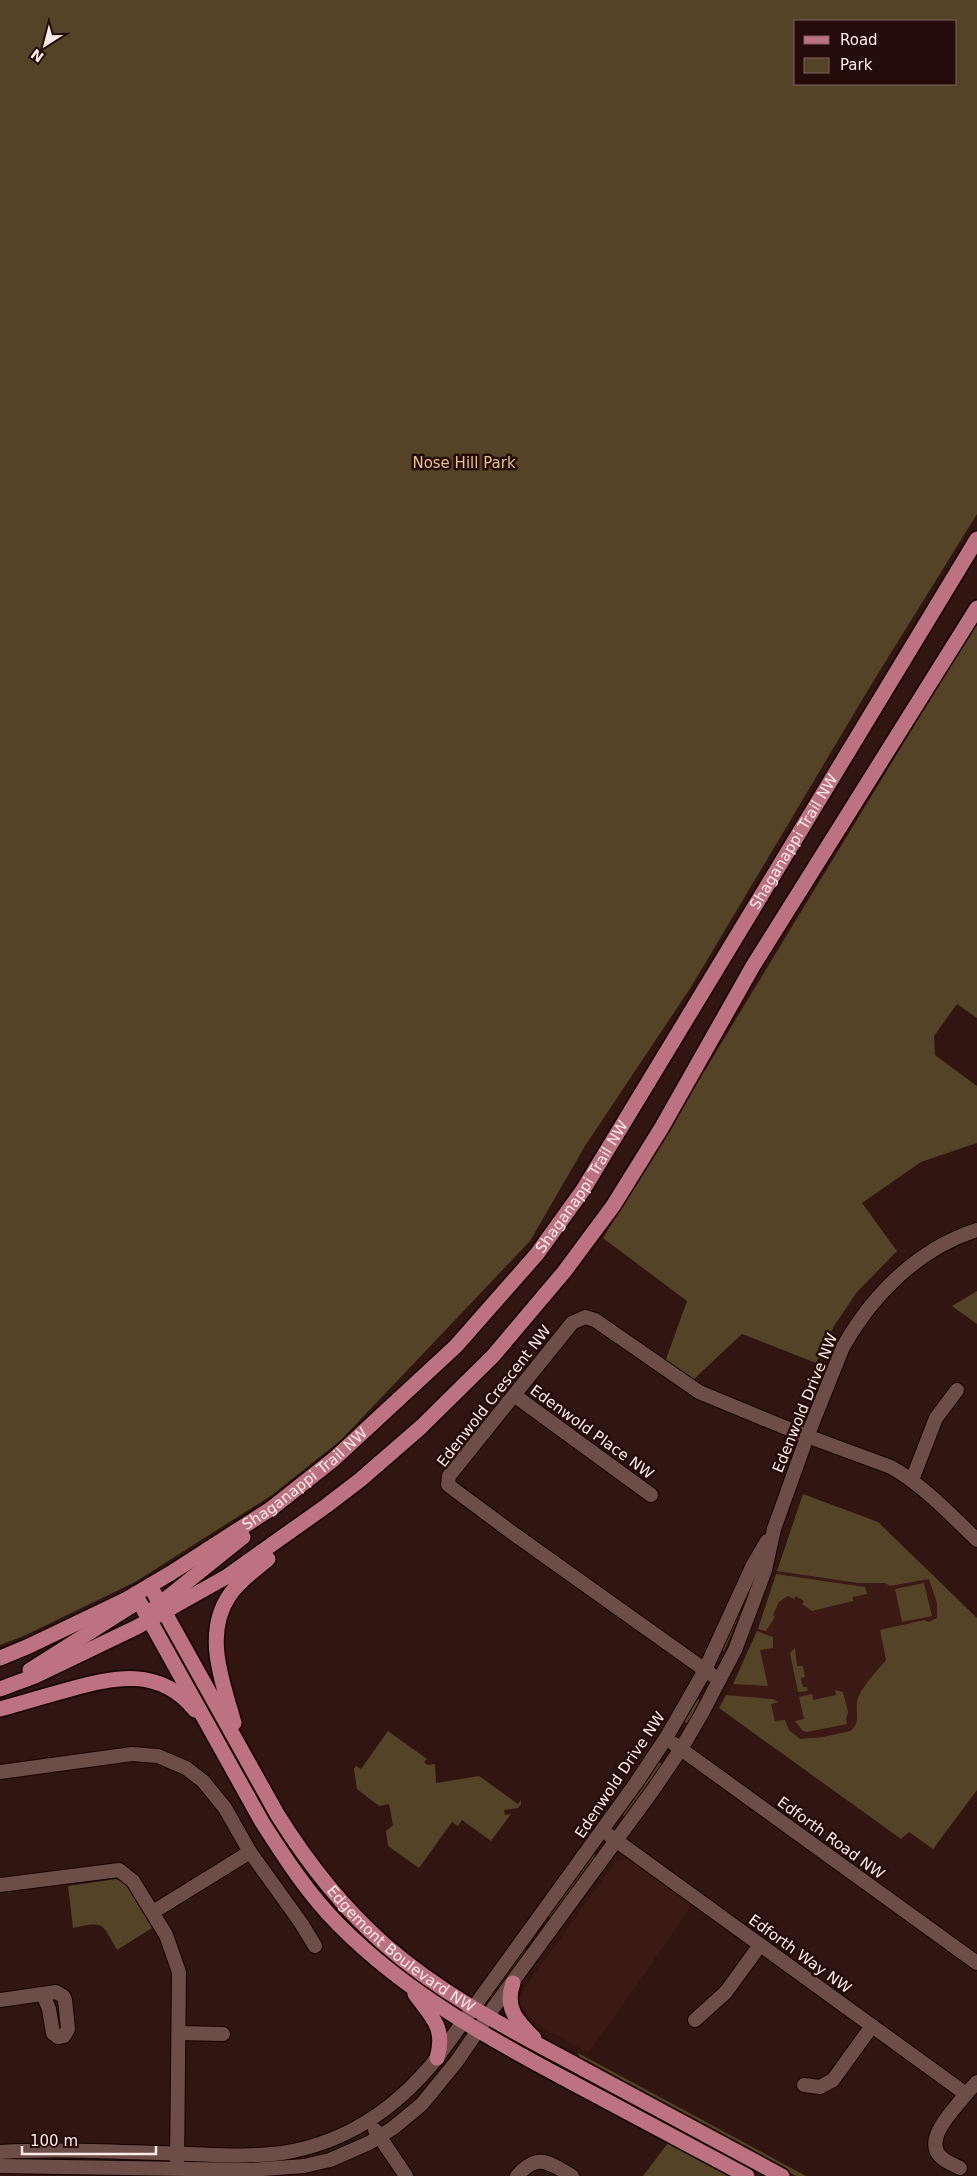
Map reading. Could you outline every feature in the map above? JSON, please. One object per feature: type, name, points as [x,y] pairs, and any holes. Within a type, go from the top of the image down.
[{"type":"main road","name":"Shaganappi Trail NW","points":[[0,1658],[137,1598],[150,1586],[272,1508],[334,1459],[450,1352],[497,1302],[537,1254],[583,1190],[977,539]]},
{"type":"main road","name":"Shaganappi Trail NW","points":[[0,1689],[36,1676],[149,1621],[162,1608],[226,1578],[326,1506],[421,1427],[493,1356],[564,1272],[613,1206],[662,1127],[753,966],[977,608]]},
{"type":"main road","points":[[240,1746],[220,1676],[215,1636],[219,1614],[229,1595],[244,1578],[322,1516],[326,1506]]},
{"type":"main road","points":[[162,1608],[260,1524],[272,1508]]},
{"type":"main road","name":"Edgemont Boulevard NW","points":[[150,1586],[277,1814],[298,1847],[329,1888],[368,1929],[435,1984],[487,2017],[782,2176]]},
{"type":"main road","points":[[0,1689],[137,1598]]},
{"type":"main road","name":"Edgemont Boulevard NW","points":[[137,1598],[284,1858],[338,1925],[374,1958],[406,1983],[463,2021],[747,2176]]},
{"type":"main road","points":[[0,1709],[119,1678],[140,1678],[158,1682],[173,1690],[191,1705],[214,1734]]},
{"type":"main road","points":[[406,1983],[440,2030],[441,2045],[437,2058]]},
{"type":"main road","points":[[512,1983],[509,1996],[512,2013],[542,2047]]},
{"type":"street","name":"Edenwold Drive NW","points":[[0,2166],[250,2170],[304,2166],[330,2160],[380,2137],[422,2104],[457,2061],[681,1749],[720,1680],[735,1650],[765,1570],[774,1529],[807,1436],[843,1347],[860,1319],[879,1295],[898,1276],[926,1254],[977,1230]]},
{"type":"street","name":"Edenwold Crescent NW","points":[[720,1680],[704,1672],[448,1485],[449,1476],[572,1323],[579,1318],[595,1320],[699,1392],[807,1436]]},
{"type":"street","points":[[912,1480],[936,1418],[957,1390]]},
{"type":"street","name":"Edenwold Place NW","points":[[514,1395],[651,1495]]},
{"type":"street","points":[[807,1436],[891,1467],[912,1480],[977,1540]]},
{"type":"street","name":"Edenwold Drive NW","points":[[0,2152],[236,2155],[281,2153],[332,2139],[370,2121],[412,2087],[437,2058],[636,1783],[666,1738],[704,1672],[753,1565],[774,1529]]},
{"type":"street","name":"Edforth Road NW","points":[[666,1738],[977,1964]]},
{"type":"street","points":[[0,1772],[132,1754],[158,1756],[186,1768],[203,1781],[225,1808],[250,1852],[301,1923],[315,1946]]},
{"type":"street","name":"Edforth Way NW","points":[[602,1830],[966,2094]]},
{"type":"street","points":[[153,1912],[250,1852]]},
{"type":"street","points":[[0,1886],[119,1870],[130,1876],[153,1912],[166,1935],[180,1972],[176,2169]]},
{"type":"street","points":[[695,2020],[726,1992],[760,1945]]},
{"type":"street","points":[[0,2000],[43,1994]]},
{"type":"street","points":[[804,2085],[820,2087],[833,2080],[872,2026]]},
{"type":"street","points":[[179,2033],[223,2034]]},
{"type":"street","points":[[960,2168],[942,2158],[936,2150],[934,2143],[939,2130],[977,2082]]},
{"type":"street","points":[[370,2121],[406,2176]]},
{"type":"street","points":[[517,2176],[532,2162],[541,2161],[572,2176]]},
{"type":"shaded area","points":[[803,1494],[878,1522],[977,1618],[933,1849],[909,1832],[901,1839],[719,1708],[739,1673],[755,1637]]},
{"type":"shaded area","points":[[626,1858],[690,1904],[689,1909],[644,1975],[588,2053],[544,2029],[527,2015],[517,1999],[615,1862]]},
{"type":"green space","name":"Nose Hill Park","points":[[0,0],[977,0],[977,514],[871,685],[691,987],[585,1146],[530,1241],[341,1440],[272,1495],[135,1582],[26,1635],[0,1645]]},
{"type":"green space","points":[[977,622],[977,1018],[957,1004],[934,1036],[935,1055],[977,1086],[977,1143],[921,1162],[862,1203],[897,1251],[857,1292],[834,1326],[816,1363],[742,1334],[694,1379],[665,1362],[687,1301],[603,1238]]},
{"type":"green space","points":[[977,1291],[977,1324],[952,1306]]},
{"type":"green space","points":[[803,1494],[878,1522],[977,1618],[977,1790],[933,1849],[909,1832],[901,1839],[719,1708],[726,1695],[772,1699],[779,1702],[771,1704],[775,1721],[785,1720],[789,1730],[800,1739],[823,1737],[850,1731],[856,1724],[857,1702],[860,1693],[886,1660],[880,1630],[924,1620],[929,1622],[937,1618],[937,1603],[929,1579],[890,1586],[885,1583],[858,1583],[777,1571]]},
{"type":"green space","points":[[776,1574],[865,1587],[867,1594],[853,1597],[853,1601],[812,1611],[802,1604],[804,1601],[796,1596],[794,1599],[788,1596],[779,1602],[773,1615],[775,1617],[766,1631],[758,1629]]},
{"type":"green space","points":[[756,1575],[724,1651],[720,1649]]},
{"type":"green space","points":[[924,1583],[932,1616],[902,1622],[895,1589]]},
{"type":"green space","points":[[757,1631],[773,1637],[773,1648],[760,1650],[768,1686],[733,1684]]},
{"type":"green space","points":[[795,1648],[797,1666],[803,1666],[805,1677],[801,1678],[803,1687],[807,1687],[808,1691],[798,1692],[790,1653]]},
{"type":"green space","points":[[835,1690],[843,1692],[848,1712],[847,1724],[807,1732],[803,1731],[795,1721],[804,1719],[799,1697],[812,1694],[813,1700],[836,1695]]},
{"type":"green space","points":[[698,1699],[701,1701],[688,1723],[684,1722]]},
{"type":"green space","points":[[388,1731],[427,1759],[424,1762],[428,1765],[435,1764],[436,1783],[479,1776],[518,1804],[521,1800],[521,1804],[518,1808],[504,1810],[505,1815],[511,1814],[491,1841],[462,1820],[458,1826],[452,1822],[419,1868],[388,1846],[386,1831],[393,1825],[389,1804],[379,1806],[357,1789],[354,1769],[356,1766],[361,1769]]},
{"type":"green space","points":[[659,1762],[662,1764],[625,1817],[622,1815]]},
{"type":"green space","points":[[593,1854],[597,1856],[551,1918],[548,1916]]},
{"type":"green space","points":[[116,1879],[125,1883],[152,1928],[117,1950],[105,1929],[101,1926],[91,1925],[73,1928],[68,1886]]},
{"type":"green space","points":[[524,1949],[527,1951],[492,2000],[488,1997]]},
{"type":"green space","points":[[578,2053],[806,2176],[796,2176],[602,2072],[580,2059]]},
{"type":"green space","points":[[668,2143],[730,2176],[643,2176]]}]
